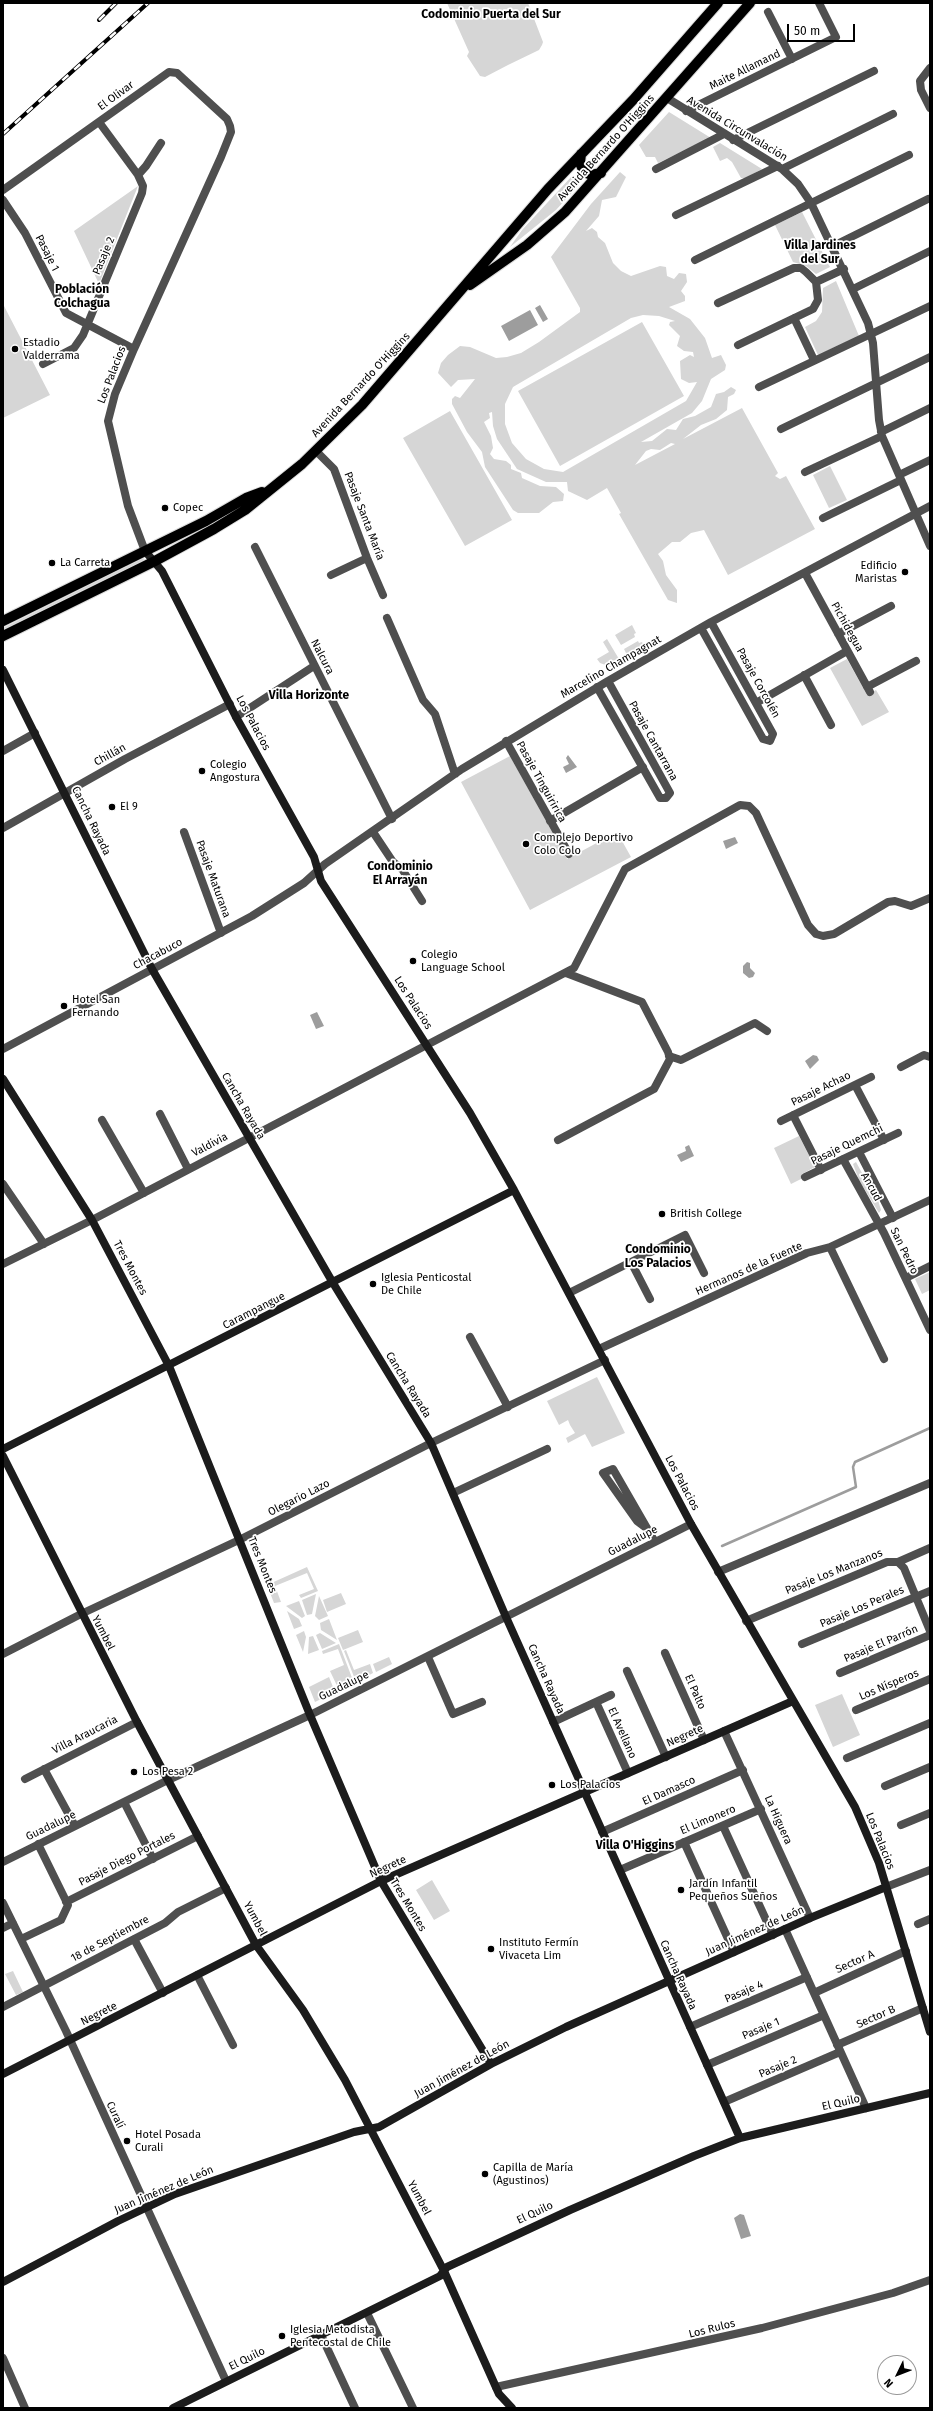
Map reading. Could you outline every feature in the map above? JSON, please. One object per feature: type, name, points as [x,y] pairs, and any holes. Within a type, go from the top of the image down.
[{"type":"main road","name":"Avenida Bernardo O'Higgins","points":[[3,636],[155,561],[245,510],[316,451],[362,405],[463,290],[481,266],[581,154],[633,100],[718,3]]},
{"type":"main road","name":"Avenida Bernardo O'Higgins","points":[[463,290],[540,234],[565,212],[750,3]]},
{"type":"main road","points":[[581,154],[580,163],[584,172],[591,175],[601,173]]},
{"type":"main road","name":"Avenida Bernardo O'Higgins","points":[[3,621],[145,551],[246,498],[270,489]]},
{"type":"main road","name":"Los Palacios","points":[[145,551],[155,561],[236,717],[314,857],[321,881],[470,1113],[514,1190],[691,1524],[855,1807],[867,1833],[886,1887],[930,2032]]},
{"type":"main road","name":"Cancha Rayada","points":[[3,670],[152,969],[248,1138],[333,1283],[431,1443],[506,1617],[620,1870],[668,1981],[740,2138]]},
{"type":"main road","name":"Tres Montes","points":[[3,1079],[92,1220],[169,1366],[310,1715],[381,1881],[491,2064]]},
{"type":"main road","name":"Carampangue","points":[[3,1449],[514,1190]]},
{"type":"main road","name":"Yumbel","points":[[3,1456],[81,1614],[256,1945],[314,2026],[444,2271],[496,2388],[503,2400],[512,2408]]},
{"type":"main road","name":"Negrete","points":[[3,2074],[381,1881],[793,1701]]},
{"type":"main road","name":"Juan Jiménez de León","points":[[3,2282],[146,2207],[215,2179],[354,2132],[379,2127],[491,2064],[560,2030],[810,1918],[886,1887]]},
{"type":"main road","name":"El Quilo","points":[[173,2408],[440,2276],[447,2267],[570,2210],[740,2138],[930,2093]]},
{"type":"street","name":"Maite Allamand","points":[[686,111],[836,37],[819,3]]},
{"type":"street","points":[[768,12],[792,59]]},
{"type":"street","points":[[930,68],[920,81],[921,90],[930,108]]},
{"type":"street","name":"El Olivar","points":[[3,190],[161,77],[173,71],[226,119],[231,132]]},
{"type":"street","points":[[733,140],[874,71]]},
{"type":"street","name":"Avenida Circunvalación","points":[[667,98],[733,140],[780,167],[798,184],[811,203],[844,269],[871,333],[882,434],[930,546]]},
{"type":"street","points":[[676,216],[893,114]]},
{"type":"street","points":[[99,122],[138,175],[146,166],[161,143]]},
{"type":"street","name":"Los Palacios","points":[[145,551],[128,506],[108,428],[111,406],[134,349],[231,132]]},
{"type":"street","points":[[656,169],[724,134]]},
{"type":"street","points":[[695,260],[909,155]]},
{"type":"street","name":"Pasaje 2","points":[[42,364],[74,348],[79,343],[142,194],[143,186],[138,175]]},
{"type":"street","points":[[833,246],[928,199]]},
{"type":"street","name":"Pasaje 1","points":[[3,200],[25,233],[64,311],[87,326],[134,349]]},
{"type":"street","points":[[853,289],[930,251]]},
{"type":"street","points":[[718,303],[794,268],[800,268],[816,282],[818,300],[816,306],[738,345]]},
{"type":"street","points":[[816,282],[844,269]]},
{"type":"street","points":[[759,386],[930,306]]},
{"type":"street","points":[[794,318],[814,360]]},
{"type":"street","points":[[781,429],[930,357]]},
{"type":"street","points":[[805,472],[882,434],[930,408]]},
{"type":"street","name":"Pasaje Santa María","points":[[316,451],[334,469],[367,558],[383,595]]},
{"type":"street","points":[[823,518],[900,478],[930,460]]},
{"type":"street","name":"Marcelino Champagnat","points":[[318,871],[455,774],[506,741],[711,622],[930,506]]},
{"type":"street","name":"Nalcura","points":[[255,547],[392,820]]},
{"type":"street","points":[[330,575],[367,558]]},
{"type":"street","name":"Pichidegua","points":[[805,573],[868,690],[916,661]]},
{"type":"street","points":[[838,634],[891,606]]},
{"type":"street","points":[[387,618],[423,700],[435,714],[455,774]]},
{"type":"street","name":"Pasaje Corcolén","points":[[701,628],[763,739],[770,740],[774,734],[711,622]]},
{"type":"street","points":[[756,703],[847,651]]},
{"type":"street","points":[[236,717],[314,666]]},
{"type":"street","points":[[804,675],[831,725]]},
{"type":"street","name":"Pasaje Cantarrana","points":[[598,687],[660,798],[668,796],[670,793],[608,681]]},
{"type":"street","name":"Chillán","points":[[3,828],[230,704]]},
{"type":"street","points":[[3,751],[35,734]]},
{"type":"street","name":"Pasaje Tinguiririca","points":[[506,741],[569,854]]},
{"type":"street","points":[[550,821],[643,767]]},
{"type":"street","name":"Valdivia","points":[[3,1264],[92,1220],[426,1044],[574,968],[625,870],[740,806],[749,806],[756,813],[808,926],[816,934],[823,936],[834,934],[888,902],[895,901],[911,906],[930,898]]},
{"type":"street","name":"Pasaje Maturana","points":[[184,832],[221,933]]},
{"type":"street","points":[[373,832],[393,862],[402,869],[422,901]]},
{"type":"street","name":"Chacabuco","points":[[3,1049],[221,933],[293,891],[318,871]]},
{"type":"street","points":[[566,972],[642,1002],[670,1056],[681,1060],[755,1023],[767,1031]]},
{"type":"street","points":[[901,1067],[924,1055],[930,1057]]},
{"type":"street","points":[[558,1140],[654,1089],[668,1063],[670,1056]]},
{"type":"street","name":"Pasaje Achao","points":[[781,1121],[871,1077]]},
{"type":"street","points":[[855,1085],[884,1140]]},
{"type":"street","points":[[160,1114],[188,1169]]},
{"type":"street","points":[[793,1115],[821,1170]]},
{"type":"street","points":[[102,1120],[144,1193]]},
{"type":"street","name":"Pasaje Quemchi","points":[[805,1177],[898,1133]]},
{"type":"street","name":"Ancud","points":[[859,1152],[893,1218]]},
{"type":"street","name":"Ancud","points":[[843,1159],[879,1224]]},
{"type":"street","points":[[3,1184],[44,1244]]},
{"type":"street","name":"Hermanos de la Fuente","points":[[599,1349],[807,1253],[830,1247],[930,1200]]},
{"type":"street","name":"San Pedro","points":[[879,1224],[930,1330]]},
{"type":"street","points":[[569,1293],[685,1235],[704,1273]]},
{"type":"street","points":[[830,1247],[884,1359]]},
{"type":"street","points":[[631,1262],[650,1299]]},
{"type":"street","points":[[906,1278],[930,1266]]},
{"type":"street","points":[[470,1337],[508,1407]]},
{"type":"street","name":"Olegario Lazo","points":[[3,1654],[81,1614],[239,1540],[431,1443],[605,1360]]},
{"type":"street","points":[[453,1494],[547,1449]]},
{"type":"street","points":[[645,1527],[637,1521],[603,1473],[613,1469],[655,1542]]},
{"type":"street","points":[[718,1572],[930,1483]]},
{"type":"street","name":"Guadalupe","points":[[3,1862],[168,1780],[310,1715],[691,1524]]},
{"type":"street","name":"Pasaje Los Manzanos","points":[[746,1621],[886,1562],[898,1562],[930,1548]]},
{"type":"street","points":[[898,1562],[904,1568],[930,1631]]},
{"type":"street","name":"Pasaje Los Perales","points":[[802,1644],[930,1590]]},
{"type":"street","name":"Pasaje El Parrón","points":[[840,1673],[930,1635]]},
{"type":"street","name":"El Palto","points":[[665,1653],[704,1740]]},
{"type":"street","points":[[428,1657],[454,1714],[482,1702]]},
{"type":"street","points":[[627,1671],[666,1757]]},
{"type":"street","name":"Los Nísperos","points":[[856,1710],[930,1679]]},
{"type":"street","points":[[553,1722],[610,1695]]},
{"type":"street","name":"El Avellano","points":[[596,1702],[628,1773]]},
{"type":"street","name":"Villa Araucaria","points":[[25,1779],[137,1722]]},
{"type":"street","points":[[847,1758],[930,1723]]},
{"type":"street","name":"La Higuera","points":[[724,1731],[744,1770],[810,1918]]},
{"type":"street","points":[[885,1786],[930,1767]]},
{"type":"street","points":[[44,1769],[75,1826]]},
{"type":"street","name":"El Damasco","points":[[602,1832],[744,1770]]},
{"type":"street","points":[[124,1802],[153,1859]]},
{"type":"street","name":"El Limonero","points":[[620,1870],[761,1809]]},
{"type":"street","points":[[901,1825],[930,1813]]},
{"type":"street","points":[[723,1826],[773,1935]]},
{"type":"street","name":"Pasaje Diego Portales","points":[[67,1904],[198,1836]]},
{"type":"street","points":[[684,1842],[734,1952]]},
{"type":"street","points":[[21,1939],[61,1920],[67,1904],[38,1844]]},
{"type":"street","name":"Juan Jiménez de León","points":[[886,1887],[930,1870]]},
{"type":"street","name":"18 de Septiembre","points":[[3,2007],[165,1923],[178,1912],[226,1888]]},
{"type":"street","name":"Curalí","points":[[3,1903],[70,2041],[226,2381]]},
{"type":"street","points":[[918,1924],[930,1919]]},
{"type":"street","points":[[3,1928],[13,1923]]},
{"type":"street","points":[[785,1930],[866,2108]]},
{"type":"street","points":[[134,1939],[163,1993]]},
{"type":"street","name":"Sector A","points":[[814,1993],[906,1952]]},
{"type":"street","points":[[198,1975],[233,2045]]},
{"type":"street","name":"Pasaje 4","points":[[690,2028],[807,1977]]},
{"type":"street","name":"Sector B","points":[[839,2049],[923,2008]]},
{"type":"street","name":"Pasaje 1","points":[[707,2065],[824,2015]]},
{"type":"street","name":"Pasaje 2","points":[[724,2102],[839,2049]]},
{"type":"street","name":"Los Rulos","points":[[496,2388],[762,2328],[893,2293],[930,2280]]},
{"type":"street","points":[[366,2313],[413,2408]]},
{"type":"street","points":[[321,2335],[355,2408]]},
{"type":"street","points":[[3,2358],[25,2408]]},
{"type":"shaded area","points":[[447,3],[528,3],[543,42],[542,45],[539,50],[485,77],[480,76],[467,56],[469,52]]},
{"type":"shaded area","points":[[669,112],[711,138],[658,163],[655,157],[646,157],[639,145]]},
{"type":"shaded area","points":[[720,143],[762,169],[746,178],[741,178],[732,162],[727,158],[720,161],[713,147]]},
{"type":"shaded area","points":[[620,172],[626,177],[616,197],[602,200],[599,216],[586,231],[592,228],[597,232],[598,237],[605,243],[613,263],[621,271],[631,276],[660,266],[666,267],[667,276],[674,279],[679,273],[686,274],[687,282],[681,291],[685,296],[685,301],[669,307],[690,319],[705,338],[712,358],[721,355],[726,365],[725,370],[711,379],[702,401],[692,413],[641,442],[652,441],[667,429],[676,430],[683,419],[695,416],[711,407],[716,394],[724,392],[731,387],[736,390],[734,394],[728,397],[727,410],[716,419],[701,425],[683,439],[742,408],[778,473],[775,476],[780,479],[786,476],[815,529],[728,575],[704,530],[691,533],[680,542],[672,542],[658,554],[663,561],[666,575],[677,590],[677,603],[668,600],[619,514],[621,513],[607,488],[587,500],[568,491],[567,482],[546,482],[517,469],[497,439],[493,426],[492,412],[489,413],[490,418],[484,422],[491,436],[493,448],[490,454],[494,459],[506,461],[511,465],[511,469],[521,473],[522,478],[540,486],[556,487],[564,494],[563,501],[553,502],[539,513],[518,513],[513,510],[485,467],[482,452],[467,432],[452,404],[452,399],[455,396],[460,398],[475,379],[458,380],[451,387],[438,373],[441,363],[448,355],[460,346],[470,347],[496,358],[507,357],[521,353],[539,342],[580,312],[580,308],[551,257],[591,204]],"holes":[[[643,315],[659,316],[675,321],[670,322],[669,325],[680,336],[677,346],[684,351],[693,352],[694,357],[690,355],[680,361],[681,379],[689,383],[697,382],[686,401],[563,472],[544,469],[526,459],[512,443],[505,424],[505,404],[513,387],[631,318]],[[671,443],[675,444],[635,465],[646,451],[651,449],[660,450]]]},
{"type":"shaded area","points":[[572,176],[579,185],[556,210],[510,247],[522,230]]},
{"type":"shaded area","points":[[138,186],[99,284],[74,231]]},
{"type":"shaded area","points":[[802,212],[830,267],[816,274],[806,266],[793,262],[775,225]]},
{"type":"shaded area","points":[[836,281],[859,336],[818,355],[805,327],[816,321],[822,312],[823,288]]},
{"type":"shaded area","name":"Estadio Valderrama","points":[[3,304],[50,395],[3,418]]},
{"type":"shaded area","points":[[540,305],[548,319],[543,322],[535,308]]},
{"type":"shaded area","points":[[530,310],[538,325],[509,341],[501,326]]},
{"type":"shaded area","points":[[642,322],[684,396],[560,466],[518,391]]},
{"type":"shaded area","points":[[450,411],[512,520],[465,546],[403,438]]},
{"type":"shaded area","points":[[830,466],[847,500],[829,508],[813,475]]},
{"type":"shaded area","points":[[143,558],[144,560],[109,581],[3,633],[3,628]]},
{"type":"shaded area","points":[[632,625],[636,633],[634,634],[635,637],[621,645],[615,635]]},
{"type":"shaded area","points":[[607,639],[622,664],[614,668],[600,663],[597,659],[609,652],[603,642]]},
{"type":"shaded area","points":[[638,641],[639,643],[642,642],[646,650],[629,659],[624,649]]},
{"type":"shaded area","points":[[847,659],[867,695],[876,690],[889,712],[862,726],[830,668]]},
{"type":"shaded area","points":[[568,755],[577,767],[566,773],[563,767],[569,764],[566,758]]},
{"type":"shaded area","name":"Complejo Deportivo Colo Colo","points":[[510,756],[567,859],[617,832],[631,857],[530,910],[461,782]]},
{"type":"shaded area","points":[[735,837],[738,843],[726,849],[723,841]]},
{"type":"shaded area","points":[[747,962],[750,963],[750,968],[755,973],[753,977],[749,978],[743,973],[743,966]]},
{"type":"shaded area","points":[[317,1012],[324,1026],[316,1029],[310,1015]]},
{"type":"shaded area","points":[[813,1055],[817,1056],[819,1060],[810,1069],[805,1061]]},
{"type":"shaded area","points":[[799,1136],[815,1167],[802,1174],[803,1178],[791,1184],[774,1148]]},
{"type":"shaded area","points":[[689,1145],[694,1156],[681,1162],[677,1155],[686,1151],[685,1147]]},
{"type":"shaded area","points":[[856,1162],[862,1173],[867,1178],[877,1197],[881,1210],[879,1213],[859,1180],[853,1164]]},
{"type":"shaded area","points":[[930,1272],[930,1290],[922,1294],[915,1279]]},
{"type":"shaded area","points":[[597,1377],[625,1433],[592,1447],[585,1434],[568,1443],[566,1438],[575,1433],[568,1420],[559,1425],[547,1401]]},
{"type":"shaded area","points":[[307,1567],[318,1591],[301,1598],[299,1595],[314,1589],[307,1573],[275,1586],[281,1602],[274,1603],[267,1585]]},
{"type":"shaded area","points":[[341,1593],[346,1604],[327,1612],[323,1600]]},
{"type":"shaded area","points":[[316,1594],[312,1614],[307,1615],[302,1600]]},
{"type":"shaded area","points":[[319,1596],[328,1616],[319,1620],[315,1616]]},
{"type":"shaded area","points":[[299,1601],[305,1616],[302,1618],[286,1606]]},
{"type":"shaded area","points":[[287,1611],[299,1619],[302,1626],[294,1629]]},
{"type":"shaded area","points":[[329,1619],[337,1640],[321,1630],[320,1623]]},
{"type":"shaded area","points":[[358,1630],[363,1642],[343,1650],[338,1638]]},
{"type":"shaded area","points":[[304,1631],[306,1637],[303,1652],[296,1635]]},
{"type":"shaded area","points":[[320,1633],[336,1643],[322,1649],[316,1635]]},
{"type":"shaded area","points":[[313,1636],[319,1650],[308,1654],[309,1637]]},
{"type":"shaded area","points":[[339,1644],[354,1683],[339,1690],[330,1671],[344,1665],[338,1649],[323,1654],[322,1651]]},
{"type":"shaded area","points":[[346,1650],[354,1670],[370,1664],[373,1673],[356,1682],[344,1651]]},
{"type":"shaded area","points":[[389,1657],[392,1664],[376,1672],[373,1664]]},
{"type":"shaded area","points":[[329,1677],[335,1692],[315,1702],[309,1687]]},
{"type":"shaded area","points":[[842,1694],[860,1735],[833,1747],[815,1705]]},
{"type":"shaded area","points":[[432,1880],[450,1911],[434,1920],[416,1890]]},
{"type":"shaded area","points":[[13,1971],[23,1992],[16,1995],[5,1974]]},
{"type":"shaded area","points":[[740,2214],[744,2215],[751,2236],[741,2239],[734,2218]]},
{"type":"waterway","points":[[722,1546],[856,1487],[853,1467],[855,1462],[930,1428]]},
{"type":"railway","points":[[99,20],[116,3]]},
{"type":"railway","points":[[3,134],[148,3]]},
{"type":"place","name":"Estadio Valderrama","points":[[15,349]]},
{"type":"place","name":"Copec","points":[[165,508]]},
{"type":"place","name":"La Carreta","points":[[52,563]]},
{"type":"place","name":"Edificio Maristas","points":[[905,572]]},
{"type":"place","name":"Colegio Angostura","points":[[202,771]]},
{"type":"place","name":"El 9","points":[[112,807]]},
{"type":"place","name":"Complejo Deportivo Colo Colo","points":[[526,844]]},
{"type":"place","name":"Colegio Language School","points":[[413,961]]},
{"type":"place","name":"Hotel San Fernando","points":[[64,1006]]},
{"type":"place","name":"British College","points":[[662,1214]]},
{"type":"place","name":"Iglesia Penticostal De Chile","points":[[373,1284]]},
{"type":"place","name":"Los Pesa 2","points":[[134,1772]]},
{"type":"place","name":"Los Palacios","points":[[552,1785]]},
{"type":"place","name":"Jardín Infantil Pequeños Sueños","points":[[681,1890]]},
{"type":"place","name":"Instituto Fermín Vivaceta Lim","points":[[491,1949]]},
{"type":"place","name":"Hotel Posada Curali","points":[[127,2141]]},
{"type":"place","name":"Capilla de María (Agustinos)","points":[[485,2174]]},
{"type":"place","name":"Iglesia Metodista Pentecostal de Chile","points":[[282,2336]]},
{"type":"district","name":"Codominio Puerta del Sur","points":[[491,15]]},
{"type":"district","name":"Villa Jardines del Sur","points":[[820,253]]},
{"type":"district","name":"Población Colchagua","points":[[82,297]]},
{"type":"district","name":"Villa Horizonte","points":[[309,696]]},
{"type":"district","name":"Condominio El Arrayán","points":[[400,874]]},
{"type":"district","name":"Condominio Los Palacios","points":[[658,1257]]},
{"type":"district","name":"Villa O'Higgins","points":[[635,1846]]}]
